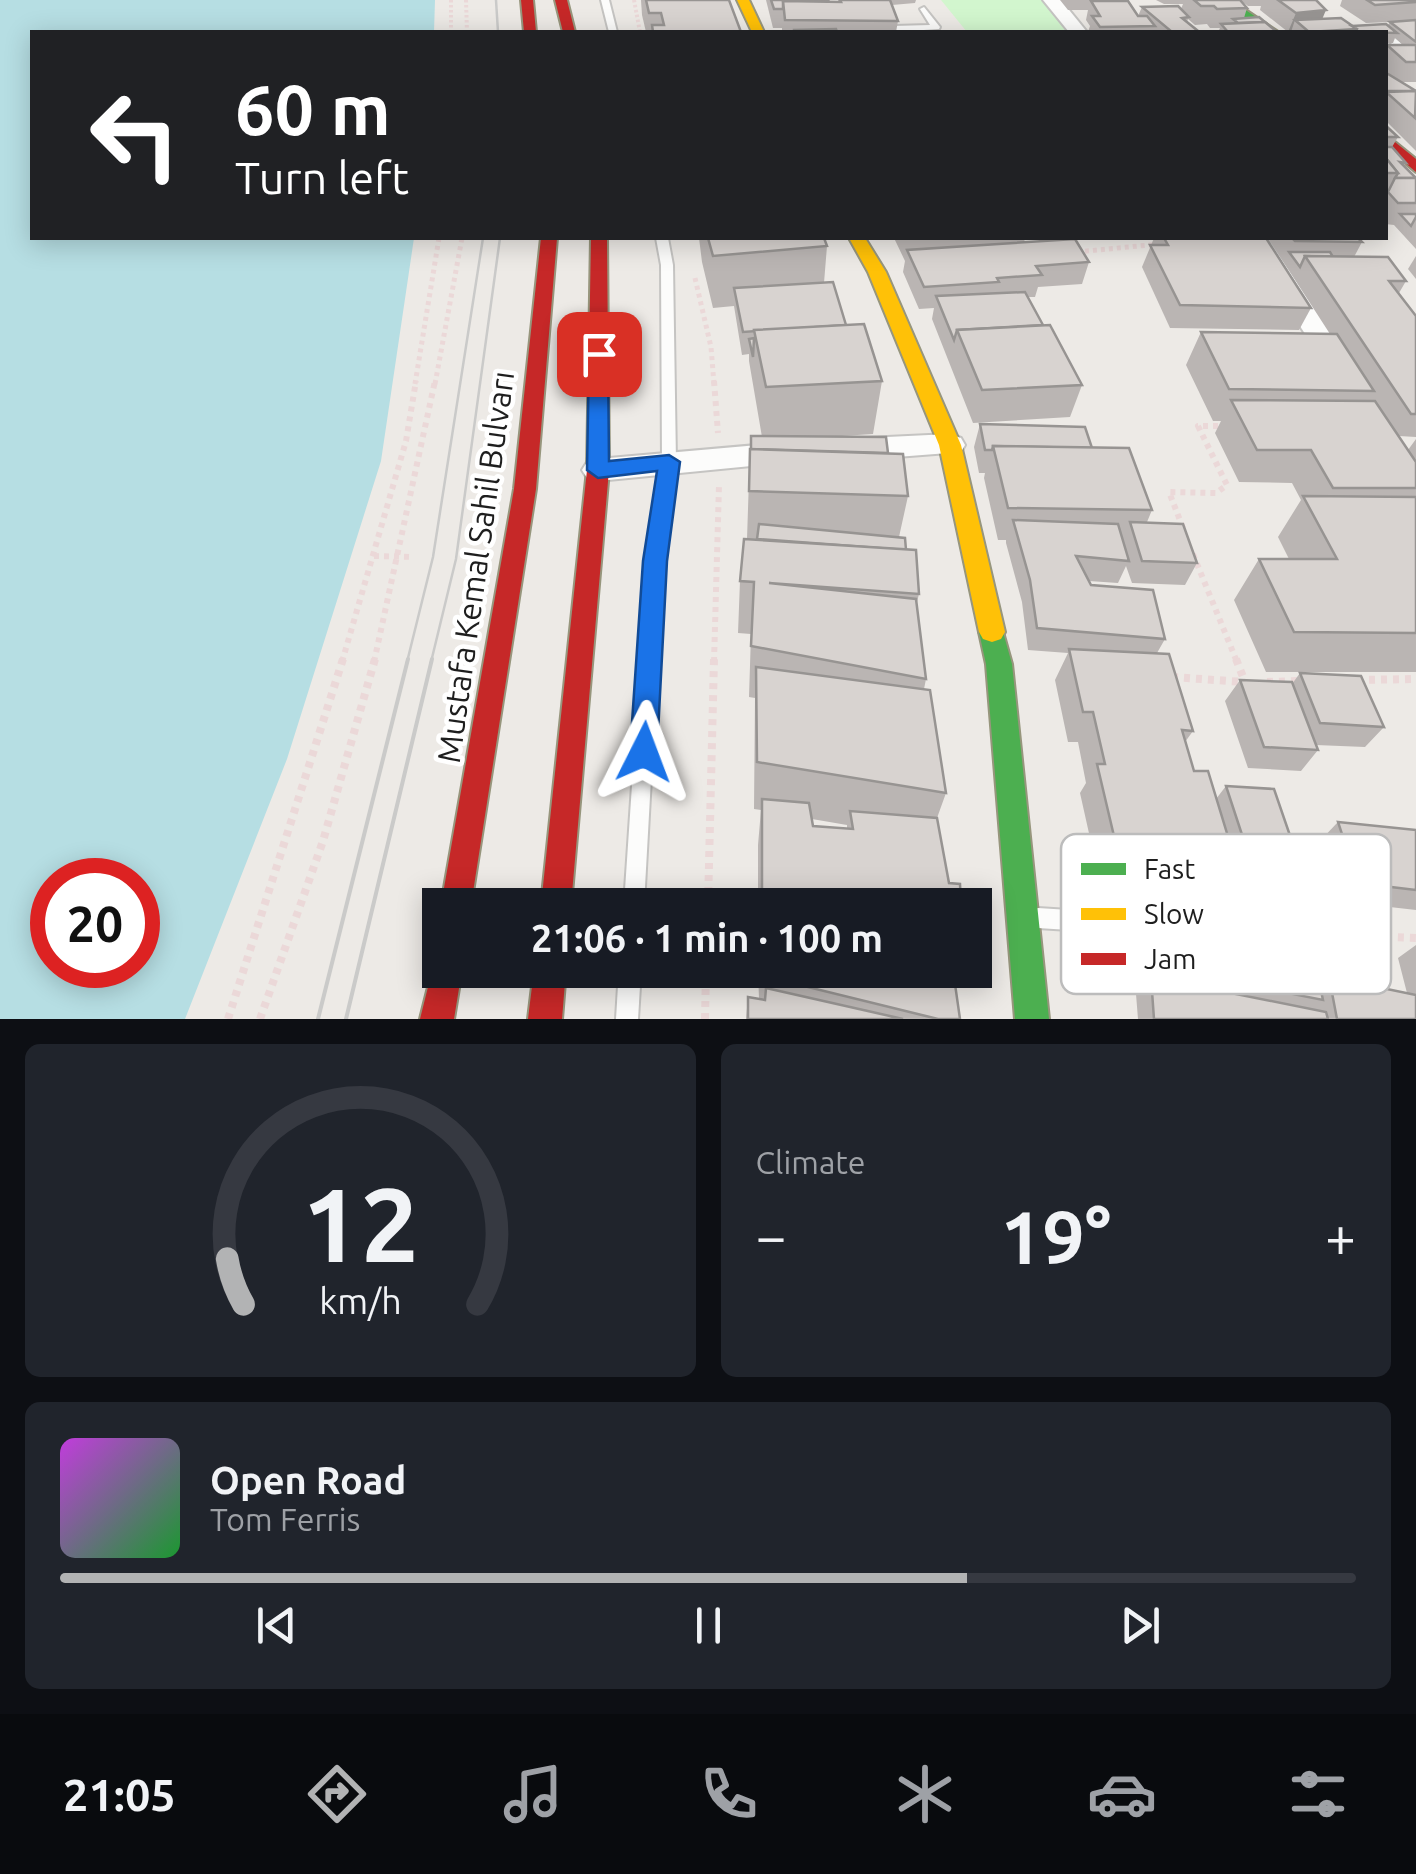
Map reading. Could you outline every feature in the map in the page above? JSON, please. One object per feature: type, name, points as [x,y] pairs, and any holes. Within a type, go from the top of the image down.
[{"type":"main road","points":[[526,0],[530,30]]},
{"type":"main road","points":[[561,0],[568,30]]},
{"type":"main road","points":[[743,0],[757,30]]},
{"type":"main road","points":[[1223,0],[1269,30]]},
{"type":"main road","points":[[1388,141],[1416,167]]},
{"type":"main road","name":"Mustafa Kemal Sahil Bulvarı","points":[[459,888],[514,559],[547,297],[549,240]]},
{"type":"main road","points":[[558,888],[598,470],[599,240]]},
{"type":"main road","points":[[859,240],[877,272],[950,445],[999,664],[1032,1019]]},
{"type":"main road","points":[[438,1019],[443,988]]},
{"type":"main road","points":[[545,1019],[548,988]]},
{"type":"street","points":[[1052,0],[1076,30]]},
{"type":"street","points":[[1256,240],[1360,396]]},
{"type":"street","points":[[598,470],[720,457],[950,445]]},
{"type":"lane","points":[[605,0],[612,30]]},
{"type":"lane","points":[[891,25],[936,27],[924,9]]},
{"type":"lane","points":[[1388,37],[1416,62]]},
{"type":"lane","points":[[635,888],[655,561],[669,462],[667,265],[662,240]]},
{"type":"lane","points":[[1024,917],[1061,919]]},
{"type":"lane","points":[[627,1019],[629,988]]},
{"type":"path","points":[[450,0],[452,30]]},
{"type":"path","points":[[466,0],[467,30]]},
{"type":"path","points":[[634,0],[640,30]]},
{"type":"path","points":[[228,1019],[374,556],[406,441],[439,240]]},
{"type":"path","points":[[260,1019],[323,842],[399,556],[462,240]]},
{"type":"path","points":[[1066,253],[1164,243]]},
{"type":"path","points":[[694,274],[711,347],[720,457],[708,888]]},
{"type":"path","points":[[1235,426],[1198,426],[1227,485],[1216,493],[1169,492],[1245,682]]},
{"type":"path","points":[[374,556],[414,557]]},
{"type":"path","points":[[1170,694],[1165,676],[1245,682],[1302,681]]},
{"type":"path","points":[[1340,680],[1416,679]]},
{"type":"path","points":[[1391,937],[1416,938]]},
{"type":"path","points":[[704,1019],[705,988]]},
{"type":"green space","points":[[941,0],[1042,0],[1065,30],[965,30]]},
{"type":"water","points":[[0,0],[435,0],[434,30],[30,30],[30,240],[414,240],[381,461],[287,759],[185,1019],[0,1019]]},
{"type":"building","points":[[646,0],[729,0],[740,30],[653,30],[652,25],[664,25],[661,13],[649,13]]},
{"type":"building","points":[[771,0],[829,2],[783,1],[783,9],[774,9]]},
{"type":"building","points":[[890,0],[898,21],[785,20],[783,1]]},
{"type":"building","points":[[1194,0],[1240,0],[1247,8],[1217,9],[1201,6]]},
{"type":"building","points":[[1278,0],[1316,0],[1326,10],[1296,13]]},
{"type":"building","points":[[1367,0],[1416,0],[1416,2],[1375,5]]},
{"type":"building","points":[[1091,1],[1128,1],[1138,16],[1147,16],[1155,26],[1100,27],[1092,16],[1100,16]]},
{"type":"building","points":[[1178,6],[1189,17],[1182,18],[1197,30],[1170,30],[1142,7]]},
{"type":"building","points":[[1259,17],[1265,22],[1238,23],[1233,19]]},
{"type":"building","points":[[1341,18],[1357,29],[1307,30],[1295,20]]},
{"type":"building","points":[[1416,20],[1416,42],[1390,22]]},
{"type":"building","points":[[1265,22],[1275,30],[1226,30],[1221,24]]},
{"type":"building","points":[[1386,24],[1397,33],[1356,30],[1352,26]]},
{"type":"building","points":[[1388,45],[1416,45],[1416,62],[1406,62]]},
{"type":"building","points":[[1388,74],[1416,91],[1388,91]]},
{"type":"building","points":[[1416,91],[1415,118],[1388,94]]},
{"type":"building","points":[[1388,147],[1416,178],[1395,178],[1398,173],[1388,161]]},
{"type":"building","points":[[1395,178],[1416,178],[1416,203],[1398,203],[1388,192]]},
{"type":"building","points":[[1400,214],[1416,214],[1411,226]]},
{"type":"building","points":[[709,240],[825,240],[827,246],[713,256]]},
{"type":"building","points":[[1076,240],[1089,262],[1036,266],[1042,275],[997,278],[999,282],[924,287],[907,250]]},
{"type":"building","points":[[1165,240],[1267,240],[1311,308],[1180,305],[1150,245],[1168,245]]},
{"type":"building","points":[[1360,240],[1362,242],[1295,241]]},
{"type":"building","points":[[1289,252],[1330,252],[1333,257],[1305,256],[1300,267]]},
{"type":"building","points":[[1305,256],[1388,257],[1406,281],[1389,281],[1416,316],[1416,414],[1411,414]]},
{"type":"building","points":[[833,282],[846,325],[743,332],[734,288]]},
{"type":"building","points":[[1025,292],[1043,325],[957,330],[954,340],[936,296]]},
{"type":"building","points":[[864,324],[882,381],[766,387],[754,330]]},
{"type":"building","points":[[1050,325],[1082,385],[982,390],[957,330]]},
{"type":"building","points":[[1201,332],[1337,334],[1374,391],[1229,389]]},
{"type":"building","points":[[1231,400],[1375,401],[1416,462],[1416,488],[1333,488],[1311,450],[1257,450]]},
{"type":"building","points":[[980,424],[1085,427],[1092,448],[993,446],[992,450],[985,450]]},
{"type":"building","points":[[751,436],[886,437],[888,453],[751,449]]},
{"type":"building","points":[[993,446],[1129,448],[1152,510],[1008,508]]},
{"type":"building","points":[[750,449],[903,454],[908,496],[749,491]]},
{"type":"building","points":[[1303,496],[1416,497],[1416,633],[1294,632],[1259,559],[1337,559]]},
{"type":"building","points":[[1013,520],[1118,524],[1129,561],[1076,556],[1091,585],[1153,590],[1165,639],[1037,628],[1030,580]]},
{"type":"building","points":[[1130,522],[1183,524],[1197,563],[1142,561]]},
{"type":"building","points":[[759,524],[905,538],[906,550],[757,539]]},
{"type":"building","points":[[744,539],[916,550],[919,594],[769,583],[916,599],[926,679],[751,646],[754,582],[740,581]]},
{"type":"building","points":[[1069,649],[1169,654],[1193,731],[1182,730],[1194,771],[1208,771],[1227,834],[1114,834],[1097,764],[1105,764],[1093,712],[1083,712]]},
{"type":"building","points":[[756,667],[930,690],[946,793],[757,762]]},
{"type":"building","points":[[1300,673],[1361,676],[1384,727],[1320,723]]},
{"type":"building","points":[[1240,680],[1292,682],[1318,750],[1264,747]]},
{"type":"building","points":[[1226,786],[1274,789],[1289,834],[1242,834]]},
{"type":"building","points":[[762,799],[809,803],[813,826],[853,829],[850,811],[937,818],[949,883],[960,884],[960,888],[762,888]]},
{"type":"building","points":[[1338,822],[1416,830],[1416,890],[1391,887],[1391,834],[1342,834]]},
{"type":"building","points":[[766,988],[903,1019],[748,1019],[748,997],[765,1000]]},
{"type":"building","points":[[812,988],[956,988],[960,1019],[938,1019]]},
{"type":"building","points":[[1391,990],[1416,995],[1416,1019],[1337,1019],[1332,994],[1391,994]]},
{"type":"building","points":[[1152,994],[1236,994],[1326,1012],[1328,1019],[1154,1019]]},
{"type":"building","points":[[1293,994],[1322,994],[1323,1000]]},
{"type":"tram line","points":[[496,0],[498,30]]},
{"type":"tram line","points":[[407,662],[433,557],[483,240]]},
{"type":"tram line","points":[[431,662],[456,559],[500,240]]},
{"type":"tram line","points":[[318,1019],[408,659]]},
{"type":"tram line","points":[[346,1019],[432,659]]},
{"type":"traffic: fast","points":[[1223,0],[1269,30]]},
{"type":"traffic: fast","points":[[992,632],[999,664],[1032,1019]]},
{"type":"traffic: slow","points":[[743,0],[757,30]]},
{"type":"traffic: slow","points":[[858,240],[877,272],[950,445],[992,632]]},
{"type":"traffic: jam","points":[[527,0],[530,30]]},
{"type":"traffic: jam","points":[[561,0],[568,30]]},
{"type":"traffic: jam","points":[[1388,141],[1416,167]]},
{"type":"traffic: jam","points":[[459,888],[525,489],[549,240]]},
{"type":"traffic: jam","points":[[558,888],[598,470],[599,240]]},
{"type":"traffic: jam","points":[[437,1019],[443,988]]},
{"type":"traffic: jam","points":[[545,1019],[548,988]]},
{"type":"route","points":[[599,354],[598,470],[669,462],[655,561],[644,752]]}]
